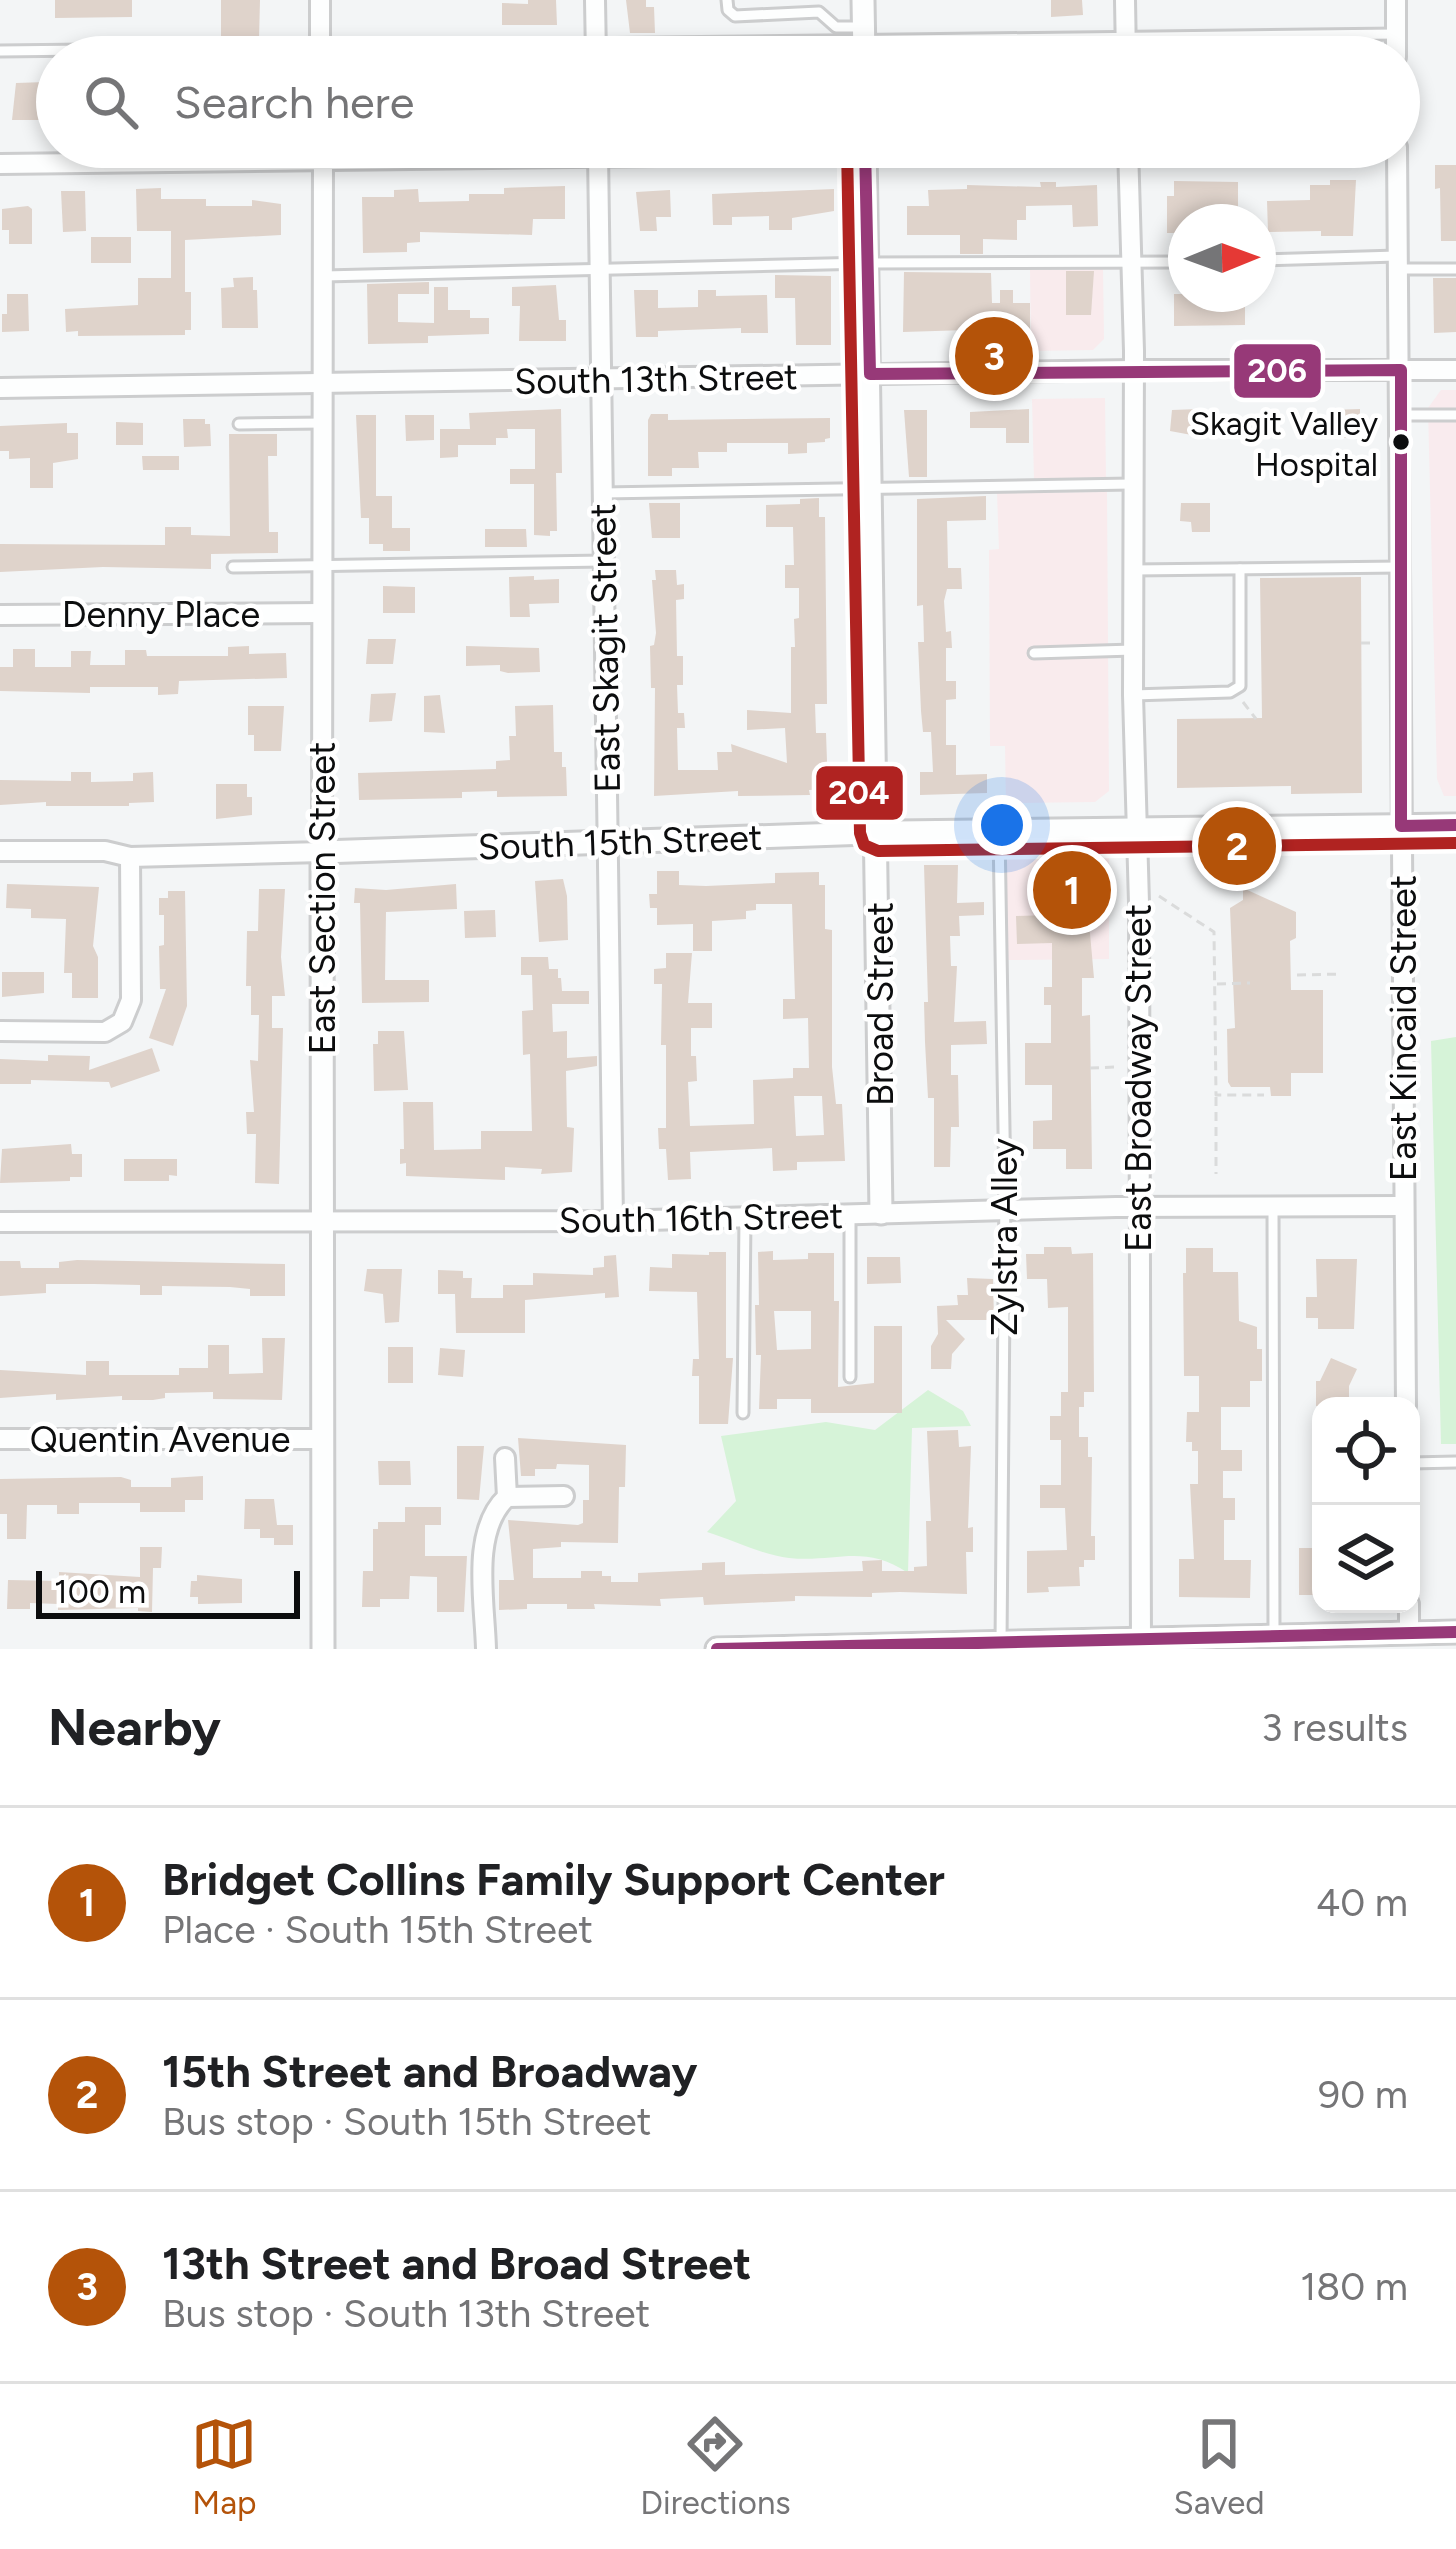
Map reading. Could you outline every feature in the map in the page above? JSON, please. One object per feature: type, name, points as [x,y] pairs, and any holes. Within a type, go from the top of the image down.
[{"type":"street","points":[[320,0],[320,36]]},
{"type":"street","points":[[596,0],[596,36]]},
{"type":"street","points":[[863,0],[864,36]]},
{"type":"street","points":[[1125,0],[1125,36]]},
{"type":"street","points":[[1396,0],[1396,34]]},
{"type":"street","points":[[0,164],[36,163]]},
{"type":"street","name":"East Section Street","points":[[322,1649],[323,168]]},
{"type":"street","name":"East Skagit Street","points":[[598,168],[613,1221]]},
{"type":"street","name":"Broad Street","points":[[866,168],[881,1213]]},
{"type":"street","name":"East Broadway Street","points":[[1129,168],[1134,370],[1141,1645]]},
{"type":"street","name":"East Kincaid Street","points":[[1398,168],[1406,1397]]},
{"type":"street","name":"South 13th Street","points":[[0,388],[1134,370],[1456,370]]},
{"type":"street","name":"Denny Place","points":[[0,616],[322,613]]},
{"type":"street","name":"South 15th Street","points":[[0,851],[105,851],[130,857],[878,833],[1456,825]]},
{"type":"street","points":[[0,1031],[104,1032],[122,1022],[131,1000],[130,857]]},
{"type":"street","name":"South 16th Street","points":[[0,1222],[613,1221],[1137,1207],[1402,1206]]},
{"type":"street","name":"Quentin Avenue","points":[[0,1439],[320,1438]]},
{"type":"street","points":[[486,1649],[485,1536],[507,1496],[505,1457]]},
{"type":"street","points":[[507,1496],[564,1496]]},
{"type":"street","points":[[1408,1613],[1409,1634]]},
{"type":"street","points":[[717,1649],[1141,1645],[1456,1632]]},
{"type":"lane","points":[[727,0],[735,16],[819,12],[853,36]]},
{"type":"lane","points":[[1354,36],[1396,34]]},
{"type":"lane","points":[[0,50],[36,50]]},
{"type":"lane","points":[[1276,260],[1400,262],[1456,269]]},
{"type":"lane","points":[[324,276],[868,263],[1168,262]]},
{"type":"lane","points":[[1401,415],[1456,416]]},
{"type":"lane","points":[[239,424],[324,423]]},
{"type":"lane","points":[[603,493],[1133,484]]},
{"type":"lane","points":[[233,567],[604,561]]},
{"type":"lane","points":[[1133,570],[1401,567]]},
{"type":"lane","points":[[1133,695],[1230,692],[1240,686],[1240,569]]},
{"type":"lane","points":[[1034,653],[1133,650]]},
{"type":"lane","name":"Zylstra Alley","points":[[998,831],[1004,1210],[1001,1643]]},
{"type":"lane","points":[[1273,1208],[1274,1637]]},
{"type":"lane","points":[[850,1215],[850,1377]]},
{"type":"lane","points":[[743,1413],[745,1217]]},
{"type":"lane","points":[[1420,1463],[1456,1462]]},
{"type":"path","points":[[1361,643],[1376,643]]},
{"type":"path","points":[[1244,702],[1256,718]]},
{"type":"path","points":[[1159,896],[1214,932],[1216,1174]]},
{"type":"path","points":[[1297,975],[1342,974]]},
{"type":"path","points":[[1215,984],[1250,983]]},
{"type":"path","points":[[1090,1068],[1116,1067]]},
{"type":"path","points":[[1216,1095],[1264,1095]]},
{"type":"shaded area","points":[[1103,269],[1104,339],[1093,350],[1031,351],[1030,270]]},
{"type":"shaded area","name":"Skagit Valley Hospital","points":[[1441,390],[1456,390],[1456,796],[1444,796],[1437,779],[1428,408]]},
{"type":"shaded area","points":[[1105,398],[1106,479],[1034,480],[1032,399]]},
{"type":"shaded area","points":[[1107,492],[1109,791],[1095,802],[1006,803],[1005,746],[990,746],[989,550],[999,549],[997,493]]},
{"type":"shaded area","points":[[1109,854],[1109,959],[1006,960],[1006,855]]},
{"type":"green space","points":[[1456,1037],[1456,1444],[1441,1444],[1431,1041]]},
{"type":"green space","points":[[928,1390],[963,1411],[971,1426],[912,1428],[908,1573],[863,1556],[779,1556],[707,1532],[736,1501],[721,1436],[826,1422],[875,1430]]},
{"type":"building","points":[[55,0],[132,0],[132,17],[55,18]]},
{"type":"building","points":[[221,0],[260,0],[259,36],[221,36]]},
{"type":"building","points":[[528,0],[556,0],[557,25],[502,25],[502,3],[528,4]]},
{"type":"building","points":[[626,0],[646,0],[646,7],[654,7],[655,33],[630,33]]},
{"type":"building","points":[[1051,0],[1082,0],[1083,15],[1051,17]]},
{"type":"building","points":[[36,82],[36,120],[12,120],[16,83]]},
{"type":"building","points":[[1435,165],[1456,165],[1456,241],[1441,241]]},
{"type":"building","points":[[1330,180],[1356,180],[1353,236],[1276,232],[1276,204],[1267,201],[1310,200],[1310,185],[1330,185]]},
{"type":"building","points":[[1174,181],[1238,182],[1238,204],[1168,204],[1167,233],[1167,196],[1174,196]]},
{"type":"building","points":[[1040,182],[1056,182],[1056,187],[1097,185],[1098,226],[1073,227],[1072,205],[1026,206],[1026,220],[1017,220],[1017,240],[983,239],[983,254],[960,254],[960,235],[907,235],[907,206],[929,206],[928,190],[967,189],[967,185],[1041,187]]},
{"type":"building","points":[[565,186],[565,219],[533,219],[532,235],[420,232],[420,242],[407,243],[407,252],[363,253],[362,197],[394,197],[394,190],[418,189],[419,202],[469,201],[469,194],[504,194],[504,188]]},
{"type":"building","points":[[161,188],[161,199],[206,199],[206,206],[252,206],[252,200],[281,204],[281,235],[185,240],[191,330],[185,330],[185,335],[78,336],[78,331],[66,332],[65,309],[138,305],[138,278],[171,278],[171,231],[137,231],[136,189]]},
{"type":"building","points":[[834,189],[834,211],[792,218],[792,230],[769,230],[769,216],[732,217],[732,225],[713,225],[712,194]]},
{"type":"building","points":[[670,190],[671,217],[656,217],[657,231],[640,231],[636,192]]},
{"type":"building","points":[[61,191],[85,191],[86,231],[63,232]]},
{"type":"building","points":[[2,209],[32,209],[32,244],[9,244],[9,230],[2,230]]},
{"type":"building","points":[[91,237],[131,237],[131,263],[91,263]]},
{"type":"building","points":[[1066,271],[1094,271],[1091,315],[1066,315]]},
{"type":"building","points":[[904,272],[991,273],[992,303],[1000,303],[1000,290],[1013,290],[1013,303],[1030,303],[1030,330],[1014,330],[1014,337],[1000,337],[1000,329],[903,332]]},
{"type":"building","points":[[775,275],[831,276],[831,345],[796,345],[795,298],[775,298]]},
{"type":"building","points":[[253,277],[258,328],[222,328],[221,288],[234,287],[233,278]]},
{"type":"building","points":[[1433,278],[1456,278],[1456,332],[1434,333]]},
{"type":"building","points":[[429,282],[429,294],[398,294],[398,322],[434,323],[434,287],[448,287],[448,310],[470,310],[470,318],[489,318],[489,334],[428,336],[428,343],[368,344],[367,284]]},
{"type":"building","points":[[556,285],[559,320],[566,320],[566,341],[519,341],[520,306],[512,306],[512,287]]},
{"type":"building","points":[[634,290],[658,290],[658,308],[698,307],[698,290],[716,290],[716,296],[767,295],[768,333],[741,333],[741,328],[658,331],[658,337],[636,337]]},
{"type":"building","points":[[7,294],[28,294],[29,331],[2,332]]},
{"type":"building","points":[[1174,312],[1245,312],[1245,325],[1174,326]]},
{"type":"building","points":[[561,409],[557,531],[550,531],[550,536],[534,535],[534,484],[510,484],[510,469],[535,469],[535,429],[507,429],[508,438],[496,438],[496,445],[458,445],[458,457],[440,458],[440,429],[470,429],[469,413]]},
{"type":"building","points":[[1029,409],[1029,443],[1006,443],[1006,428],[970,428],[970,412]]},
{"type":"building","points":[[1199,409],[1197,436],[1170,431],[1172,410]]},
{"type":"building","points":[[1360,409],[1360,432],[1353,432],[1353,438],[1331,438],[1330,410]]},
{"type":"building","points":[[904,410],[927,410],[927,477],[909,477]]},
{"type":"building","points":[[651,414],[668,414],[668,420],[830,418],[830,438],[807,443],[807,453],[788,454],[788,443],[727,443],[727,452],[698,452],[699,468],[672,468],[672,476],[648,476]]},
{"type":"building","points":[[356,415],[376,415],[376,496],[392,496],[392,528],[410,528],[410,551],[383,551],[383,544],[369,544],[369,518],[361,518]]},
{"type":"building","points":[[405,415],[434,415],[434,440],[406,441]]},
{"type":"building","points":[[183,419],[205,419],[210,424],[211,446],[184,447]]},
{"type":"building","points":[[116,422],[143,423],[143,445],[116,445]]},
{"type":"building","points":[[67,423],[67,433],[78,433],[78,459],[53,463],[53,488],[30,488],[30,458],[9,459],[9,451],[0,451],[0,426]]},
{"type":"building","points":[[229,434],[277,434],[277,456],[268,456],[269,532],[278,532],[278,553],[211,554],[211,569],[0,572],[0,544],[165,545],[165,527],[191,527],[191,535],[230,536]]},
{"type":"building","points":[[142,456],[179,456],[179,470],[143,470]]},
{"type":"building","points":[[986,496],[986,520],[947,521],[948,568],[961,568],[962,589],[947,589],[944,601],[952,648],[946,648],[946,681],[956,681],[956,699],[946,700],[946,745],[956,745],[956,775],[987,774],[987,793],[920,795],[920,772],[933,772],[931,732],[923,732],[921,711],[918,642],[924,642],[923,605],[917,606],[917,499]]},
{"type":"building","points":[[819,498],[819,517],[825,517],[827,704],[815,704],[816,733],[826,733],[828,789],[809,790],[810,795],[738,796],[738,791],[654,796],[655,688],[651,688],[650,646],[656,633],[655,570],[676,570],[677,585],[684,584],[684,599],[676,600],[677,656],[683,656],[678,713],[684,713],[685,728],[677,728],[678,770],[718,770],[717,752],[732,752],[731,744],[787,763],[785,728],[747,730],[747,710],[791,713],[791,647],[795,647],[794,619],[799,618],[799,588],[785,588],[785,565],[794,565],[793,527],[766,527],[766,505]]},
{"type":"building","points":[[649,503],[680,503],[680,538],[652,538]]},
{"type":"building","points":[[1181,503],[1210,503],[1210,532],[1192,532],[1191,522],[1180,521]]},
{"type":"building","points":[[485,529],[526,529],[527,547],[485,547]]},
{"type":"building","points":[[534,576],[534,580],[559,579],[559,603],[529,604],[530,617],[510,617],[509,577]]},
{"type":"building","points":[[1361,577],[1362,793],[1291,794],[1291,786],[1177,788],[1177,719],[1262,718],[1260,578]]},
{"type":"building","points":[[383,586],[415,587],[415,613],[383,613]]},
{"type":"building","points":[[368,639],[396,639],[393,664],[366,664]]},
{"type":"building","points":[[249,646],[249,654],[286,653],[287,678],[179,681],[178,694],[158,695],[158,687],[90,687],[90,693],[0,691],[0,667],[13,667],[13,649],[35,649],[35,667],[71,667],[71,651],[91,651],[90,665],[125,665],[125,650],[146,650],[147,656],[228,656],[228,647]]},
{"type":"building","points":[[466,646],[539,648],[540,672],[508,673],[500,671],[500,665],[466,666]]},
{"type":"building","points":[[396,693],[392,721],[369,722],[371,694]]},
{"type":"building","points":[[440,695],[445,733],[424,732],[424,696]]},
{"type":"building","points":[[553,705],[554,752],[562,752],[567,796],[497,797],[497,791],[462,792],[462,798],[359,800],[358,773],[496,769],[496,761],[510,760],[509,736],[516,736],[515,706]]},
{"type":"building","points":[[248,706],[284,706],[281,751],[254,751],[254,735],[248,735]]},
{"type":"building","points":[[71,772],[91,772],[91,782],[133,781],[133,773],[153,772],[154,802],[0,805],[0,780],[71,781]]},
{"type":"building","points":[[216,784],[247,784],[252,815],[216,819]]},
{"type":"building","points":[[924,865],[958,865],[957,903],[984,902],[984,915],[959,916],[960,936],[950,936],[951,966],[957,966],[954,1022],[986,1021],[987,1044],[951,1045],[951,1075],[958,1075],[959,1127],[951,1127],[950,1167],[934,1167],[934,1098],[928,1098]]},
{"type":"building","points":[[1062,866],[1084,866],[1084,877],[1091,877],[1092,900],[1087,900],[1094,978],[1082,978],[1082,1016],[1090,1015],[1092,1169],[1066,1169],[1066,1149],[1033,1149],[1033,1121],[1052,1120],[1052,1085],[1025,1085],[1025,1043],[1051,1043],[1051,1005],[1044,1005],[1044,987],[1052,987],[1052,943],[1017,944],[1016,916],[1053,915],[1052,877],[1062,877]]},
{"type":"building","points":[[657,871],[679,871],[679,885],[706,886],[775,883],[775,873],[819,872],[819,885],[825,885],[825,929],[832,930],[832,1067],[836,1104],[842,1104],[845,1161],[797,1162],[797,1170],[773,1171],[772,1148],[690,1152],[691,1179],[668,1180],[666,1149],[659,1149],[658,1128],[666,1128],[662,984],[654,984],[654,969],[666,968],[666,953],[692,953],[688,1003],[712,1003],[712,1028],[691,1028],[697,1081],[688,1082],[690,1126],[754,1124],[753,1080],[793,1078],[793,1068],[809,1068],[808,1018],[783,1019],[783,999],[795,999],[792,904],[756,904],[756,910],[746,911],[746,919],[712,921],[712,951],[693,951],[693,924],[657,925],[657,908],[650,908],[649,894],[657,894]],"holes":[[[794,1096],[822,1096],[824,1135],[796,1136]]]},
{"type":"building","points":[[563,879],[568,940],[539,942],[535,881]]},
{"type":"building","points":[[7,884],[99,887],[93,946],[98,957],[98,998],[72,998],[72,973],[64,973],[66,919],[31,918],[31,909],[6,908]]},
{"type":"building","points":[[456,884],[457,909],[386,912],[385,980],[429,980],[429,1002],[362,1003],[360,903],[354,903],[355,888]]},
{"type":"building","points":[[1243,888],[1296,912],[1296,938],[1290,941],[1291,990],[1323,990],[1323,1073],[1291,1073],[1291,1096],[1271,1096],[1270,1087],[1231,1087],[1228,1082],[1227,1029],[1235,1028],[1230,908],[1243,900]]},
{"type":"building","points":[[259,889],[285,889],[281,957],[285,996],[272,996],[272,1028],[283,1028],[279,1184],[255,1183],[256,1134],[247,1134],[246,1112],[254,1112],[250,1060],[258,1061],[259,1015],[251,1015],[251,986],[246,986],[247,931],[258,931]]},
{"type":"building","points":[[168,891],[185,891],[187,1006],[173,1046],[149,1038],[166,989],[160,989],[164,915],[159,915],[159,898],[168,898]]},
{"type":"building","points":[[495,910],[496,937],[465,938],[464,911]]},
{"type":"building","points":[[521,957],[548,957],[549,969],[558,969],[562,991],[589,991],[589,1004],[552,1004],[553,1032],[567,1031],[567,1058],[597,1056],[597,1066],[566,1071],[567,1127],[574,1128],[572,1172],[541,1174],[542,1169],[505,1167],[505,1180],[406,1176],[406,1163],[400,1164],[403,1102],[433,1102],[434,1150],[481,1149],[481,1131],[532,1131],[530,1054],[523,1055],[522,1011],[533,1010],[532,975],[521,975]]},
{"type":"building","points":[[2,972],[44,972],[44,993],[2,997]]},
{"type":"building","points":[[378,1031],[404,1031],[408,1090],[374,1091],[373,1044],[378,1044]]},
{"type":"building","points":[[152,1048],[160,1071],[111,1088],[109,1082],[0,1084],[0,1059],[90,1056],[89,1070]]},
{"type":"building","points":[[71,1144],[72,1154],[82,1154],[82,1177],[0,1183],[2,1149]]},
{"type":"building","points":[[124,1159],[177,1159],[177,1176],[169,1175],[169,1181],[124,1181]]},
{"type":"building","points":[[1044,1247],[1093,1253],[1094,1392],[1084,1392],[1084,1407],[1079,1407],[1079,1437],[1088,1437],[1088,1457],[1092,1457],[1095,1560],[1084,1560],[1084,1567],[1079,1567],[1080,1586],[1027,1593],[1027,1551],[1067,1550],[1065,1508],[1040,1508],[1040,1485],[1061,1485],[1061,1440],[1050,1440],[1050,1416],[1061,1416],[1061,1392],[1068,1392],[1068,1307],[1048,1308],[1047,1279],[1027,1279],[1026,1254],[1044,1254]]},
{"type":"building","points":[[1186,1248],[1213,1248],[1213,1272],[1238,1272],[1239,1321],[1257,1327],[1257,1349],[1262,1349],[1262,1381],[1250,1381],[1250,1407],[1221,1407],[1221,1450],[1242,1450],[1242,1471],[1223,1471],[1223,1498],[1235,1498],[1235,1520],[1224,1520],[1224,1560],[1251,1560],[1250,1598],[1179,1597],[1179,1559],[1194,1559],[1190,1484],[1198,1484],[1198,1451],[1186,1442],[1187,1412],[1199,1412],[1199,1376],[1184,1376]]},
{"type":"building","points":[[773,1251],[773,1260],[834,1253],[838,1387],[874,1383],[874,1326],[902,1326],[902,1413],[811,1413],[811,1399],[777,1399],[777,1409],[759,1409],[758,1252]],"holes":[[[774,1311],[811,1311],[811,1349],[777,1350]]]},
{"type":"building","points":[[726,1252],[726,1358],[733,1358],[728,1424],[699,1424],[699,1376],[692,1376],[693,1359],[699,1359],[697,1292],[649,1291],[650,1267],[672,1268],[672,1254]]},
{"type":"building","points":[[616,1255],[619,1297],[605,1298],[605,1293],[525,1300],[525,1333],[456,1333],[455,1294],[438,1294],[438,1270],[463,1271],[463,1278],[472,1278],[471,1298],[503,1298],[503,1285],[533,1285],[533,1273],[593,1275],[593,1268],[604,1267],[604,1256]]},
{"type":"building","points":[[867,1257],[900,1257],[901,1283],[867,1284]]},
{"type":"building","points":[[1316,1259],[1357,1259],[1354,1329],[1318,1329],[1318,1318],[1306,1318],[1306,1297],[1317,1297]]},
{"type":"building","points":[[0,1261],[20,1261],[21,1268],[59,1268],[59,1262],[285,1264],[285,1296],[250,1296],[250,1289],[230,1287],[162,1286],[162,1295],[140,1295],[140,1285],[46,1284],[46,1293],[0,1296]]},
{"type":"building","points":[[367,1269],[402,1269],[399,1322],[385,1323],[383,1294],[364,1291]]},
{"type":"building","points":[[967,1278],[993,1279],[994,1320],[946,1320],[965,1339],[952,1354],[951,1369],[931,1369],[931,1346],[938,1334],[937,1306],[958,1305],[957,1295],[968,1295]]},
{"type":"building","points":[[262,1338],[285,1338],[282,1400],[213,1399],[213,1392],[165,1393],[165,1398],[153,1400],[122,1400],[122,1396],[56,1400],[56,1394],[0,1398],[0,1370],[86,1375],[86,1361],[109,1361],[109,1375],[179,1375],[179,1368],[208,1368],[208,1345],[229,1345],[229,1374],[263,1373]]},
{"type":"building","points":[[388,1347],[413,1347],[413,1383],[388,1383]]},
{"type":"building","points":[[440,1348],[465,1350],[463,1377],[438,1375]]},
{"type":"building","points":[[1331,1358],[1357,1369],[1349,1397],[1316,1397],[1316,1381]]},
{"type":"building","points":[[958,1430],[959,1447],[971,1446],[968,1528],[973,1527],[973,1552],[966,1552],[967,1594],[795,1596],[795,1601],[704,1605],[703,1597],[660,1599],[661,1606],[594,1604],[595,1609],[567,1609],[567,1604],[527,1604],[527,1609],[499,1610],[499,1580],[514,1580],[508,1520],[578,1525],[583,1523],[583,1500],[589,1500],[589,1465],[557,1464],[556,1469],[535,1469],[535,1476],[521,1476],[518,1438],[626,1445],[618,1543],[561,1542],[561,1547],[533,1549],[533,1578],[581,1578],[581,1571],[602,1571],[602,1576],[611,1576],[611,1582],[638,1582],[638,1573],[702,1570],[702,1563],[725,1562],[725,1575],[863,1571],[862,1561],[882,1560],[882,1571],[927,1566],[926,1521],[931,1521],[927,1431]]},
{"type":"building","points":[[457,1446],[484,1446],[479,1500],[457,1499]]},
{"type":"building","points":[[378,1461],[410,1461],[411,1485],[379,1485]]},
{"type":"building","points":[[203,1476],[203,1500],[185,1500],[185,1512],[140,1512],[140,1503],[79,1503],[79,1514],[57,1514],[57,1505],[27,1505],[26,1539],[7,1539],[7,1514],[0,1514],[0,1479],[121,1477],[131,1480],[131,1487],[171,1487],[171,1478]]},
{"type":"building","points":[[245,1499],[274,1499],[277,1525],[293,1525],[293,1545],[274,1545],[274,1538],[260,1538],[260,1529],[244,1529]]},
{"type":"building","points":[[405,1507],[441,1507],[441,1525],[425,1525],[425,1556],[467,1556],[464,1612],[437,1612],[437,1577],[410,1576],[409,1599],[380,1599],[380,1607],[362,1607],[363,1571],[373,1571],[373,1529],[378,1529],[378,1522],[405,1522]]},
{"type":"building","points":[[140,1547],[162,1547],[161,1568],[153,1568],[152,1612],[138,1608],[58,1610],[58,1604],[30,1603],[30,1609],[7,1609],[8,1580],[59,1581],[59,1572],[140,1577]]},
{"type":"building","points":[[1299,1548],[1312,1548],[1312,1595],[1299,1595]]},
{"type":"building","points":[[197,1575],[242,1579],[242,1603],[198,1604],[198,1597],[190,1597],[191,1581],[197,1581]]},
{"type":"transit line","name":"204","points":[[847,168],[860,833],[864,845],[878,851],[1456,843]]},
{"type":"transit line","name":"206","points":[[865,168],[870,374],[1401,370],[1401,826],[1456,825]]},
{"type":"transit line","name":"206","points":[[717,1649],[1456,1632]]},
{"type":"place","name":"13th Street and Broad Street","points":[[994,356]]},
{"type":"place","name":"Skagit Valley Hospital","points":[[1401,442]]},
{"type":"place","name":"15th Street and Broadway","points":[[1237,846]]},
{"type":"place","name":"Bridget Collins Family Support Center","points":[[1072,890]]}]
